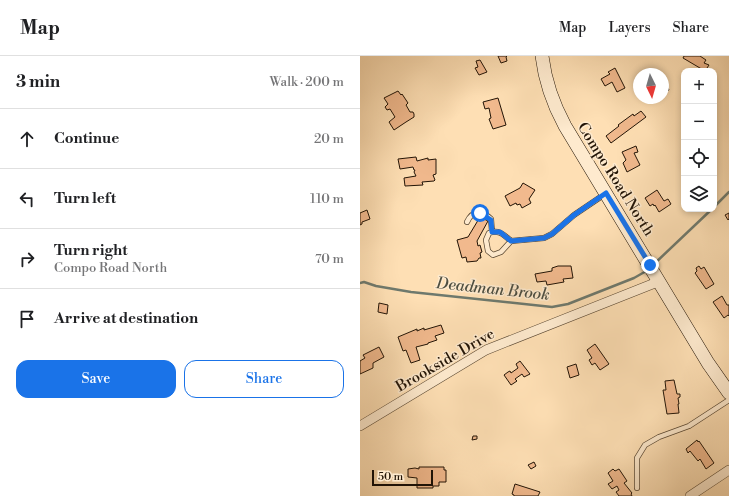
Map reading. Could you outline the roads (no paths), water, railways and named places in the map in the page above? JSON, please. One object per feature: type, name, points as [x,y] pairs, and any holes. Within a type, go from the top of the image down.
[{"type":"main road","name":"Compo Road North","points":[[542,56],[548,88],[570,135],[655,272],[704,356],[728,388]]},
{"type":"street","name":"Brookside Drive","points":[[360,426],[486,350],[655,272]]},
{"type":"street","points":[[690,496],[729,470]]},
{"type":"lane","points":[[511,241],[500,232],[492,232],[487,236],[486,240],[488,251],[490,254],[497,254],[501,252],[511,241],[544,238],[552,234],[574,215],[606,193]]},
{"type":"lane","points":[[467,222],[470,216],[480,213],[491,220],[492,232]]},
{"type":"lane","points":[[637,488],[637,458],[645,445],[659,437],[689,426],[729,400]]},
{"type":"waterway","name":"Deadman Brook","points":[[717,204],[729,192]]},
{"type":"waterway","name":"Deadman Brook","points":[[653,265],[709,212]]},
{"type":"waterway","name":"Deadman Brook","points":[[360,283],[364,282],[376,286],[411,292],[552,307],[568,304],[634,278],[648,270]]}]
